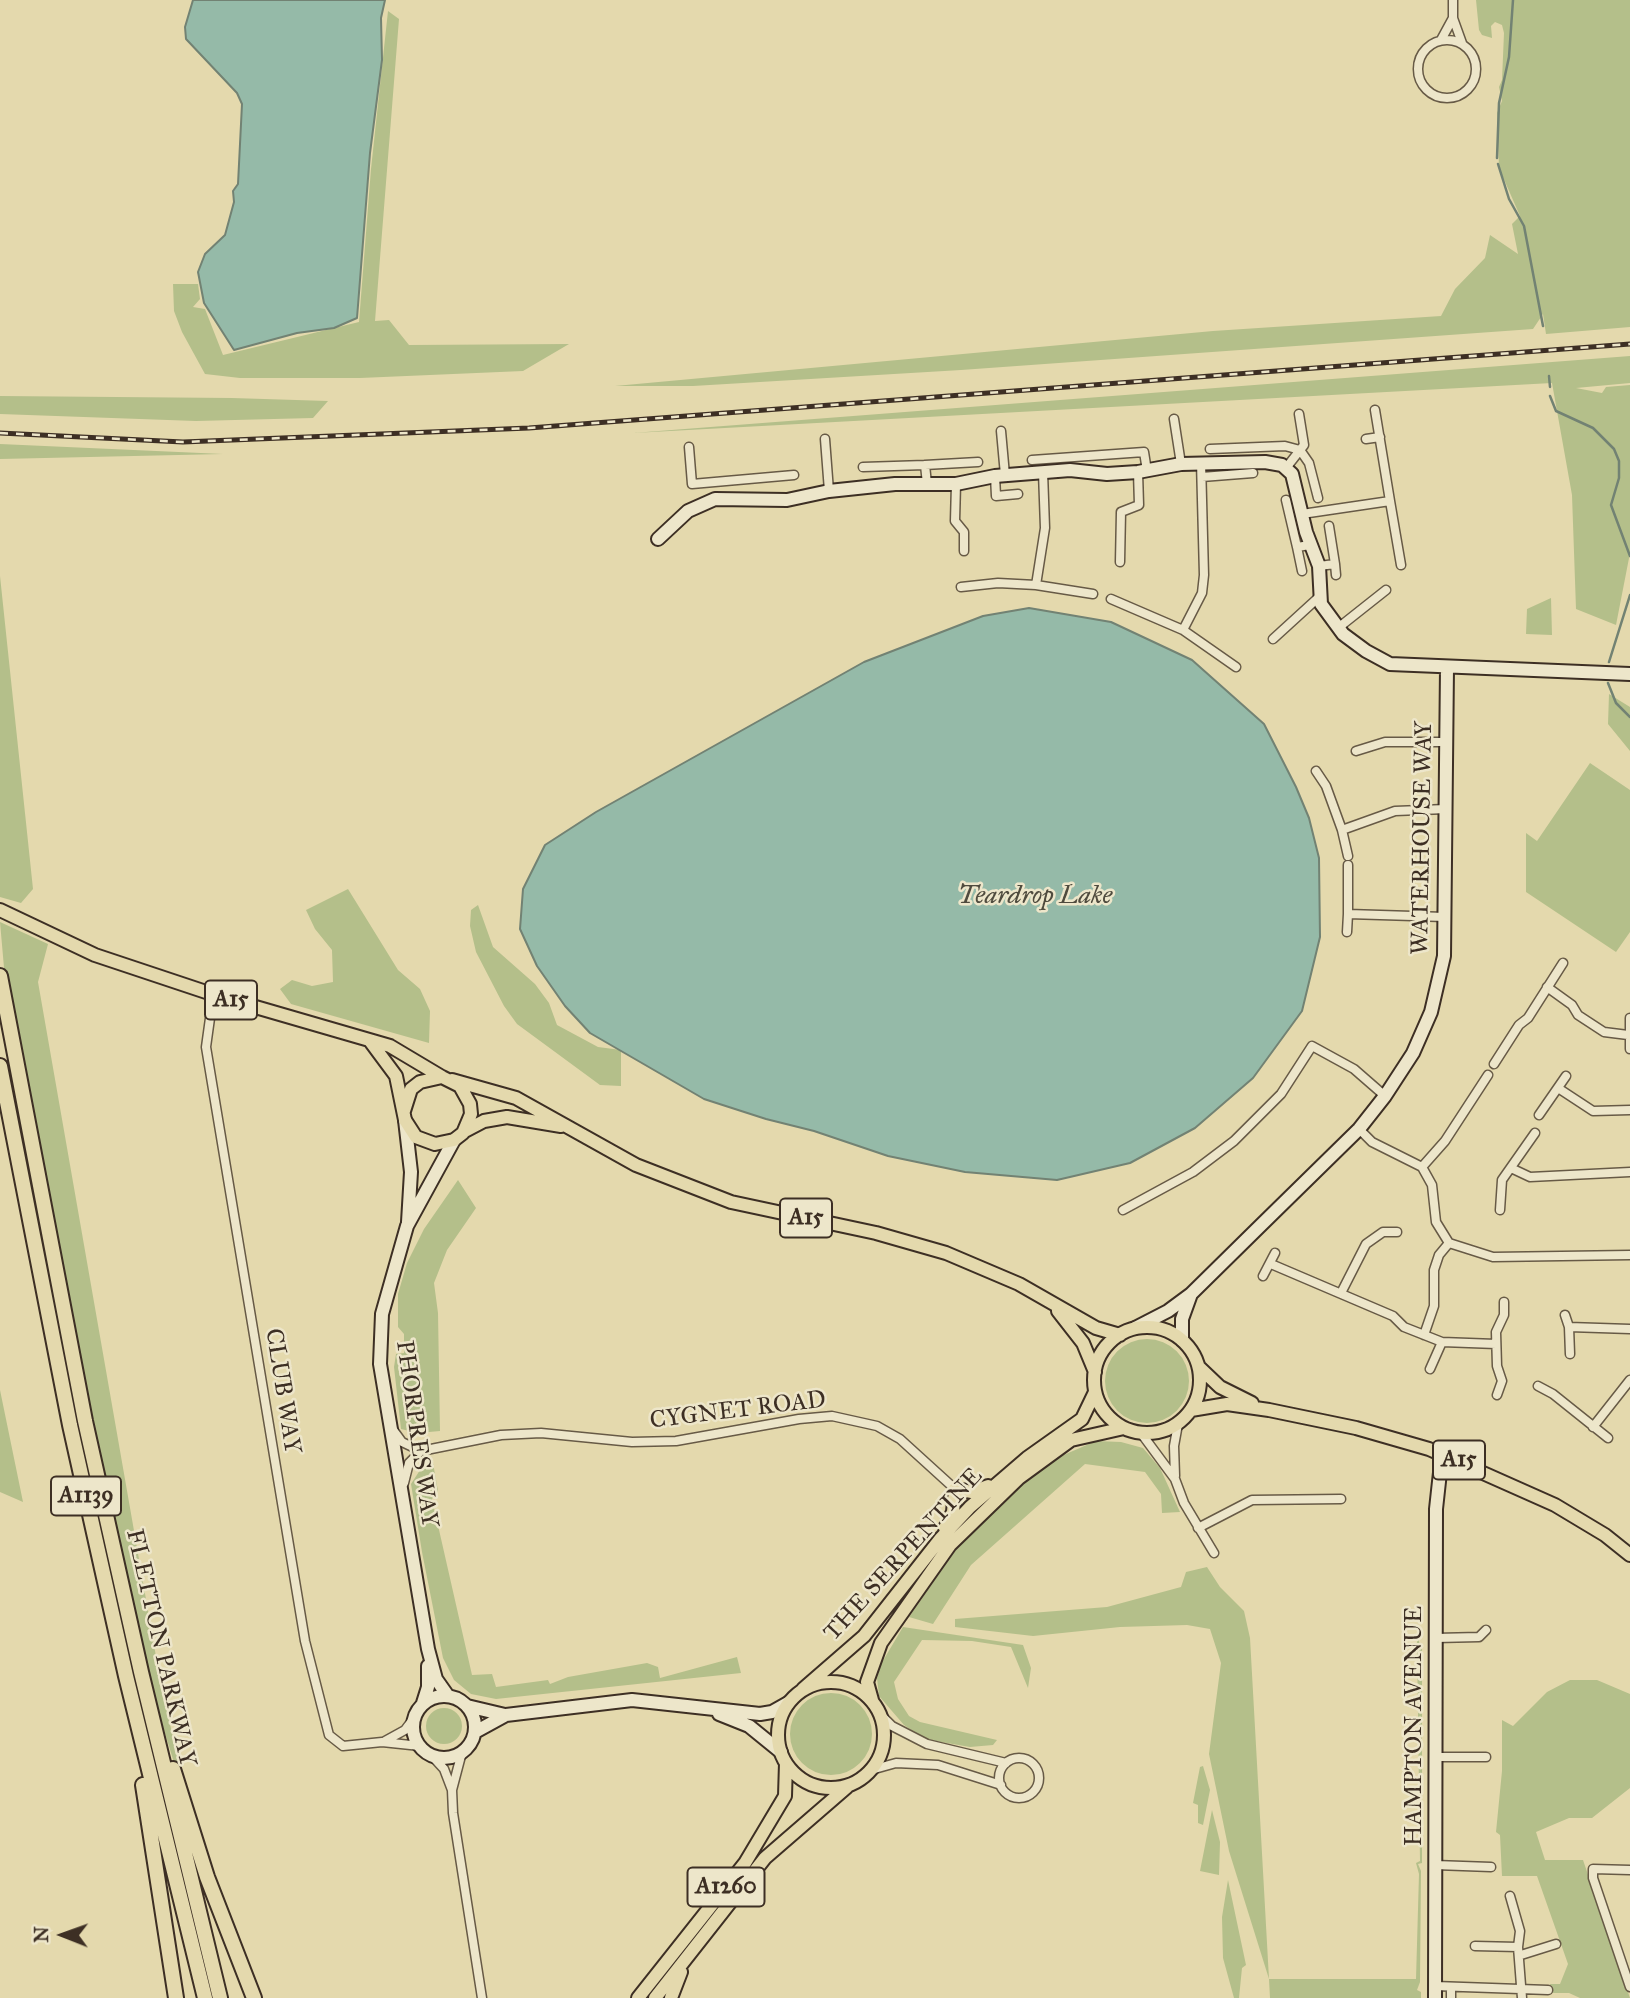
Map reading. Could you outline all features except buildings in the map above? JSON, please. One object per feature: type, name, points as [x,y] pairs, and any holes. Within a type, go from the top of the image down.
[{"type":"highway","name":"FLETTON PARKWAY","points":[[0,976],[85,1421],[141,1672],[220,1998]]},
{"type":"highway","name":"FLETTON PARKWAY","points":[[0,1066],[70,1424],[126,1676],[205,1998]]},
{"type":"highway","points":[[141,1672],[207,1877],[254,1998]]},
{"type":"highway","points":[[126,1676],[176,1998]]},
{"type":"main road","name":"A15","points":[[0,910],[95,955],[221,998],[390,1046],[460,1086],[470,1104],[471,1114],[458,1136]]},
{"type":"main road","points":[[369,1039],[396,1076],[404,1115]]},
{"type":"main road","name":"A15","points":[[447,1079],[516,1098],[544,1111],[565,1127],[636,1165],[731,1202],[876,1233],[946,1253],[1020,1284],[1096,1328],[1120,1335]]},
{"type":"main road","points":[[404,1115],[406,1100],[420,1082],[447,1079]]},
{"type":"main road","name":"A15","points":[[404,1115],[409,1129],[425,1142],[435,1144],[458,1136],[484,1121],[507,1117],[565,1127]]},
{"type":"main road","name":"A15","points":[[1050,1302],[1074,1329],[1095,1372]]},
{"type":"main road","points":[[1152,1327],[1168,1331],[1182,1340],[1192,1352],[1199,1367],[1201,1382],[1191,1410],[1178,1424],[1167,1430],[1141,1433],[1124,1428],[1101,1406],[1096,1392],[1095,1372],[1100,1357],[1120,1335],[1135,1328],[1152,1327]]},
{"type":"main road","name":"A15","points":[[1199,1367],[1220,1387],[1269,1410]]},
{"type":"main road","name":"THE SERPENTINE","points":[[803,1689],[864,1636],[941,1538],[997,1482],[1082,1419],[1096,1392]]},
{"type":"main road","name":"A15","points":[[1191,1410],[1227,1404],[1269,1410],[1356,1428],[1442,1454],[1555,1505],[1605,1535],[1630,1555]]},
{"type":"main road","name":"THE SERPENTINE","points":[[872,1700],[867,1682],[881,1643],[950,1545],[1019,1478],[1071,1440],[1124,1428]]},
{"type":"main road","points":[[941,1538],[953,1511],[955,1489],[972,1492],[997,1482]]},
{"type":"main road","points":[[817,1683],[847,1684],[872,1700],[881,1715],[884,1744],[871,1770],[851,1784],[830,1788],[808,1783],[783,1757],[779,1721],[788,1703],[803,1689],[817,1683]]},
{"type":"main road","name":"A1260","points":[[638,1998],[745,1863],[785,1796],[783,1757]]},
{"type":"main road","name":"A1260","points":[[655,1998],[765,1858],[851,1784]]},
{"type":"main road","points":[[671,1998],[689,1956]]},
{"type":"street","points":[[1453,0],[1453,18],[1462,43],[1473,53],[1477,67],[1474,82],[1464,93],[1451,98],[1424,87],[1418,74],[1419,59],[1427,46],[1441,40],[1462,43]]},
{"type":"street","points":[[1441,40],[1453,18]]},
{"type":"street","points":[[1375,410],[1401,565]]},
{"type":"street","points":[[1286,468],[1304,445],[1299,414]]},
{"type":"street","points":[[1174,419],[1181,464]]},
{"type":"street","points":[[1001,431],[1000,475],[996,496],[1018,494]]},
{"type":"street","points":[[1366,439],[1380,437]]},
{"type":"street","points":[[825,439],[829,491]]},
{"type":"street","points":[[1210,449],[1285,446],[1300,450],[1309,463],[1318,498]]},
{"type":"street","points":[[689,447],[692,484],[794,475]]},
{"type":"street","points":[[1032,460],[1144,452],[1139,505],[1121,512],[1120,562]]},
{"type":"street","points":[[1093,472],[1094,455]]},
{"type":"street","points":[[863,467],[978,462]]},
{"type":"street","points":[[658,539],[688,511],[715,499],[731,497],[787,500],[829,491],[956,484],[1000,475],[1070,470],[1142,472],[1181,464],[1265,462],[1286,468],[1295,482],[1302,514],[1302,571]]},
{"type":"street","points":[[1183,630],[1202,593],[1204,575],[1200,463]]},
{"type":"street","points":[[925,465],[928,485]]},
{"type":"street","points":[[1036,585],[1045,528],[1044,472]]},
{"type":"street","points":[[1202,477],[1253,473]]},
{"type":"street","points":[[731,497],[732,480]]},
{"type":"street","points":[[956,484],[955,521],[964,532],[964,551]]},
{"type":"street","points":[[1286,500],[1304,546],[1319,566],[1319,597],[1338,628],[1366,652],[1390,664],[1630,674]]},
{"type":"street","points":[[1302,514],[1391,501]]},
{"type":"street","points":[[1329,526],[1336,575]]},
{"type":"street","points":[[1319,566],[1335,564]]},
{"type":"street","points":[[961,587],[998,583],[1036,585],[1093,594]]},
{"type":"street","points":[[1338,628],[1386,590]]},
{"type":"street","points":[[1273,639],[1319,597]]},
{"type":"street","points":[[1111,599],[1183,630],[1236,667]]},
{"type":"street","name":"WATERHOUSE WAY","points":[[1135,1328],[1168,1311],[1191,1294],[1359,1129],[1413,1053],[1431,1012],[1444,956],[1447,668]]},
{"type":"street","points":[[1356,751],[1385,742],[1447,742]]},
{"type":"street","points":[[1316,771],[1326,786],[1342,830],[1348,861],[1347,932]]},
{"type":"street","points":[[1342,830],[1395,811],[1446,809]]},
{"type":"street","points":[[1348,914],[1445,917]]},
{"type":"street","points":[[1494,1064],[1563,963]]},
{"type":"street","points":[[1547,987],[1572,1005],[1578,1015],[1604,1032],[1628,1035]]},
{"type":"street","name":"CLUB WAY","points":[[221,998],[211,1012],[206,1047],[305,1641],[329,1735],[343,1746],[382,1742],[420,1746]]},
{"type":"street","points":[[1630,1018],[1630,1049]]},
{"type":"street","points":[[1128,1210],[1193,1172],[1234,1141],[1281,1094],[1312,1046],[1338,1058],[1385,1096]]},
{"type":"street","points":[[1422,1167],[1463,1120],[1488,1075]]},
{"type":"street","points":[[1539,1115],[1566,1076]]},
{"type":"street","points":[[1558,1088],[1593,1111],[1630,1111]]},
{"type":"street","name":"PHORPRES WAY","points":[[404,1115],[411,1172],[407,1226],[383,1314],[380,1364],[428,1649],[436,1679],[448,1696]]},
{"type":"street","points":[[1359,1129],[1372,1142],[1422,1167],[1432,1185],[1436,1222],[1449,1243],[1493,1257],[1630,1255]]},
{"type":"street","points":[[1500,1210],[1502,1180],[1513,1168],[1535,1133]]},
{"type":"street","name":"PHORPRES WAY","points":[[407,1226],[458,1136]]},
{"type":"street","points":[[1513,1168],[1530,1177],[1630,1172]]},
{"type":"street","points":[[1341,1293],[1353,1258],[1383,1232],[1397,1232]]},
{"type":"street","points":[[1424,1335],[1434,1306],[1434,1270],[1449,1243]]},
{"type":"street","points":[[1263,1276],[1275,1253]]},
{"type":"street","points":[[1271,1264],[1393,1316],[1404,1327],[1442,1342],[1496,1344]]},
{"type":"street","points":[[1182,1340],[1182,1319],[1191,1294]]},
{"type":"street","points":[[1496,1395],[1502,1381],[1497,1366],[1496,1332],[1504,1315],[1504,1301]]},
{"type":"street","points":[[1565,1315],[1569,1327],[1570,1354]]},
{"type":"street","points":[[1569,1327],[1630,1329]]},
{"type":"street","points":[[1430,1369],[1442,1342]]},
{"type":"street","points":[[1593,1427],[1630,1380]]},
{"type":"street","points":[[1538,1386],[1553,1394],[1608,1438]]},
{"type":"street","name":"CYGNET ROAD","points":[[421,1451],[500,1435],[541,1433],[632,1442],[676,1441],[799,1419],[832,1416],[877,1426],[900,1439],[955,1489]]},
{"type":"street","points":[[390,1423],[402,1442],[421,1451],[409,1463],[403,1491]]},
{"type":"street","points":[[390,1423],[391,1456],[406,1524]]},
{"type":"street","points":[[1175,1479],[1174,1447],[1178,1424]]},
{"type":"street","points":[[1141,1433],[1175,1479],[1184,1503],[1214,1553]]},
{"type":"street","name":"HAMPTON AVENUE","points":[[1435,1992],[1436,1509],[1442,1454]]},
{"type":"street","points":[[1198,1528],[1252,1500],[1341,1499]]},
{"type":"street","points":[[1436,1638],[1479,1637],[1486,1630]]},
{"type":"street","name":"PHORPRES WAY","points":[[424,1703],[428,1687],[428,1649]]},
{"type":"street","points":[[482,1998],[461,1872],[452,1790],[444,1769],[420,1746],[413,1728],[414,1718],[424,1703],[439,1696],[448,1696],[467,1706],[506,1715],[632,1700],[760,1714],[772,1712],[788,1703]]},
{"type":"street","points":[[688,1705],[749,1726],[783,1757]]},
{"type":"street","points":[[467,1706],[472,1713],[475,1732]]},
{"type":"street","points":[[452,1790],[462,1752],[475,1732],[506,1715]]},
{"type":"street","points":[[871,1770],[896,1763],[938,1765],[1001,1786],[1009,1795],[1019,1798],[1033,1792],[1039,1782],[1038,1771],[1032,1762],[1021,1758],[1006,1763],[927,1744],[892,1726],[881,1715]]},
{"type":"street","name":"CLUB WAY","points":[[382,1742],[405,1730],[414,1718]]},
{"type":"street","points":[[432,1755],[442,1758],[462,1752]]},
{"type":"street","points":[[1434,1757],[1486,1757]]},
{"type":"street","points":[[1001,1786],[1000,1773],[1006,1763]]},
{"type":"street","points":[[1436,1865],[1491,1867]]},
{"type":"street","points":[[1630,1870],[1593,1870],[1593,1878],[1630,1987]]},
{"type":"street","points":[[1510,1896],[1520,1931],[1522,1994]]},
{"type":"street","points":[[1475,1946],[1519,1951],[1556,1944]]},
{"type":"street","points":[[1435,1992],[1451,1987],[1522,1994],[1548,1990]]},
{"type":"street","points":[[1451,1987],[1451,1998]]},
{"type":"green space","points":[[1476,0],[1630,0],[1630,327],[1546,334],[1543,314],[1533,329],[961,370],[693,386],[615,386],[1213,331],[1441,316],[1455,289],[1485,258],[1490,235],[1518,254],[1512,224],[1520,216],[1499,168],[1497,113],[1502,101],[1499,87],[1502,80],[1504,33],[1502,25],[1495,22],[1491,26],[1492,38],[1482,35],[1479,30]]},
{"type":"green space","points":[[388,11],[399,19],[375,321],[389,320],[409,345],[569,344],[523,371],[360,378],[240,378],[205,374],[174,311],[173,284],[198,284],[200,299],[193,307],[205,309],[223,355],[359,322],[371,169]]},
{"type":"green space","points":[[1630,356],[1630,383],[1576,388],[1602,393],[1606,387],[1630,385],[1630,553],[1616,625],[1576,609],[1572,495],[1552,383],[633,433]]},
{"type":"green space","points":[[0,396],[328,401],[313,418],[196,421],[0,414]]},
{"type":"green space","points":[[0,444],[223,454],[0,459]]},
{"type":"green space","points":[[0,576],[33,889],[21,903],[0,897]]},
{"type":"green space","points":[[1551,598],[1552,635],[1526,634],[1527,609]]},
{"type":"green space","points":[[1609,694],[1630,707],[1630,751],[1608,724]]},
{"type":"green space","points":[[1590,763],[1630,790],[1630,932],[1616,952],[1526,892],[1526,833],[1537,841]]},
{"type":"green space","points":[[348,889],[398,970],[420,989],[430,1011],[429,1043],[291,1004],[280,989],[292,980],[312,986],[333,982],[332,950],[315,929],[306,910]]},
{"type":"green space","points":[[478,905],[493,947],[535,984],[549,1003],[557,1025],[598,1047],[621,1050],[621,1086],[600,1085],[517,1024],[504,1006],[476,952],[470,926],[471,910]]},
{"type":"green space","points":[[0,922],[48,944],[38,982],[161,1685],[192,1820],[152,1692],[113,1528],[5,979]]},
{"type":"green space","points":[[458,1180],[476,1208],[447,1250],[434,1283],[438,1313],[440,1431],[418,1433],[401,1429],[394,1367],[396,1354],[404,1353],[404,1334],[398,1327],[398,1294],[407,1263],[424,1229]]},
{"type":"green space","points":[[1147,1339],[1163,1342],[1177,1351],[1186,1365],[1189,1381],[1186,1397],[1177,1411],[1163,1420],[1147,1423],[1131,1420],[1117,1411],[1108,1397],[1105,1381],[1108,1365],[1117,1351],[1131,1342]]},
{"type":"green space","points":[[0,1390],[23,1502],[0,1492]]},
{"type":"green space","points":[[1096,1441],[1121,1442],[1143,1448],[1160,1468],[1180,1512],[1162,1513],[1161,1494],[1145,1472],[1085,1464],[971,1565],[933,1624],[909,1617],[955,1551],[1002,1501],[1052,1460]]},
{"type":"green space","points":[[433,1463],[438,1491],[432,1499],[472,1675],[492,1674],[496,1687],[548,1680],[550,1684],[568,1677],[647,1663],[658,1667],[660,1678],[737,1657],[741,1673],[496,1699],[471,1694],[454,1680],[443,1658],[422,1552],[411,1484],[422,1467]]},
{"type":"green space","points":[[1207,1567],[1220,1587],[1244,1611],[1250,1638],[1269,1979],[1229,1851],[1209,1754],[1221,1663],[1210,1629],[1187,1625],[1120,1627],[1033,1636],[955,1627],[955,1619],[1107,1607],[1181,1587],[1186,1572]]},
{"type":"green space","points":[[903,1627],[1023,1645],[1031,1668],[1028,1688],[1011,1647],[972,1641],[922,1640],[894,1682],[898,1699],[909,1716],[920,1722],[997,1740],[993,1745],[970,1747],[924,1739],[904,1725],[879,1696],[877,1678],[881,1664]]},
{"type":"green space","points":[[1419,1630],[1419,1642],[1422,1646],[1422,1863],[1418,1864],[1421,1871],[1420,1982],[1417,1990],[1421,1992],[1421,1998],[1270,1998],[1269,1979],[1416,1979],[1419,1874],[1416,1863],[1420,1861],[1417,1642]]},
{"type":"green space","points":[[1570,1680],[1597,1680],[1630,1694],[1630,1788],[1592,1818],[1569,1818],[1536,1832],[1545,1860],[1583,1860],[1630,1998],[1580,1998],[1569,1993],[1551,1993],[1550,1984],[1560,1984],[1568,1964],[1537,1876],[1502,1876],[1500,1835],[1496,1832],[1502,1771],[1502,1720],[1513,1726],[1547,1692]]},
{"type":"green space","points":[[823,1693],[839,1693],[854,1700],[865,1711],[872,1726],[869,1750],[860,1763],[839,1775],[823,1775],[808,1768],[797,1757],[790,1742],[790,1726],[797,1711],[808,1700]]},
{"type":"green space","points":[[444,1708],[457,1713],[462,1726],[457,1739],[444,1744],[431,1739],[426,1726],[431,1713]]},
{"type":"green space","points":[[1203,1766],[1210,1790],[1203,1825],[1198,1823],[1198,1805],[1193,1803],[1200,1767]]},
{"type":"green space","points":[[1212,1810],[1220,1842],[1219,1875],[1200,1871]]},
{"type":"green space","points":[[1228,1880],[1246,1965],[1242,1968],[1239,1998],[1234,1998],[1223,1958],[1222,1917]]},
{"type":"water","points":[[193,0],[385,0],[381,18],[382,60],[370,153],[357,318],[334,328],[297,333],[234,350],[204,303],[198,272],[205,254],[225,235],[234,202],[233,191],[238,184],[242,104],[237,93],[186,39],[185,27]]},
{"type":"water","name":"Teardrop Lake","points":[[1029,608],[1111,622],[1192,660],[1264,724],[1309,818],[1319,858],[1320,937],[1302,1011],[1253,1078],[1195,1128],[1130,1163],[1057,1180],[965,1172],[888,1156],[704,1099],[590,1033],[565,1006],[537,966],[520,929],[523,889],[545,845],[596,812],[864,662],[983,616]]},
{"type":"waterway","points":[[1497,158],[1499,103],[1509,57],[1513,0]]},
{"type":"waterway","points":[[1498,164],[1509,199],[1524,226],[1543,326]]},
{"type":"waterway","points":[[1549,376],[1550,387]]},
{"type":"waterway","points":[[1550,396],[1556,411],[1593,428],[1614,449],[1619,461],[1619,478],[1611,505],[1630,556]]},
{"type":"waterway","points":[[1609,662],[1630,595]]},
{"type":"waterway","points":[[1608,683],[1616,703],[1630,717]]},
{"type":"railway","points":[[0,433],[183,442],[529,428],[1630,344]]}]
